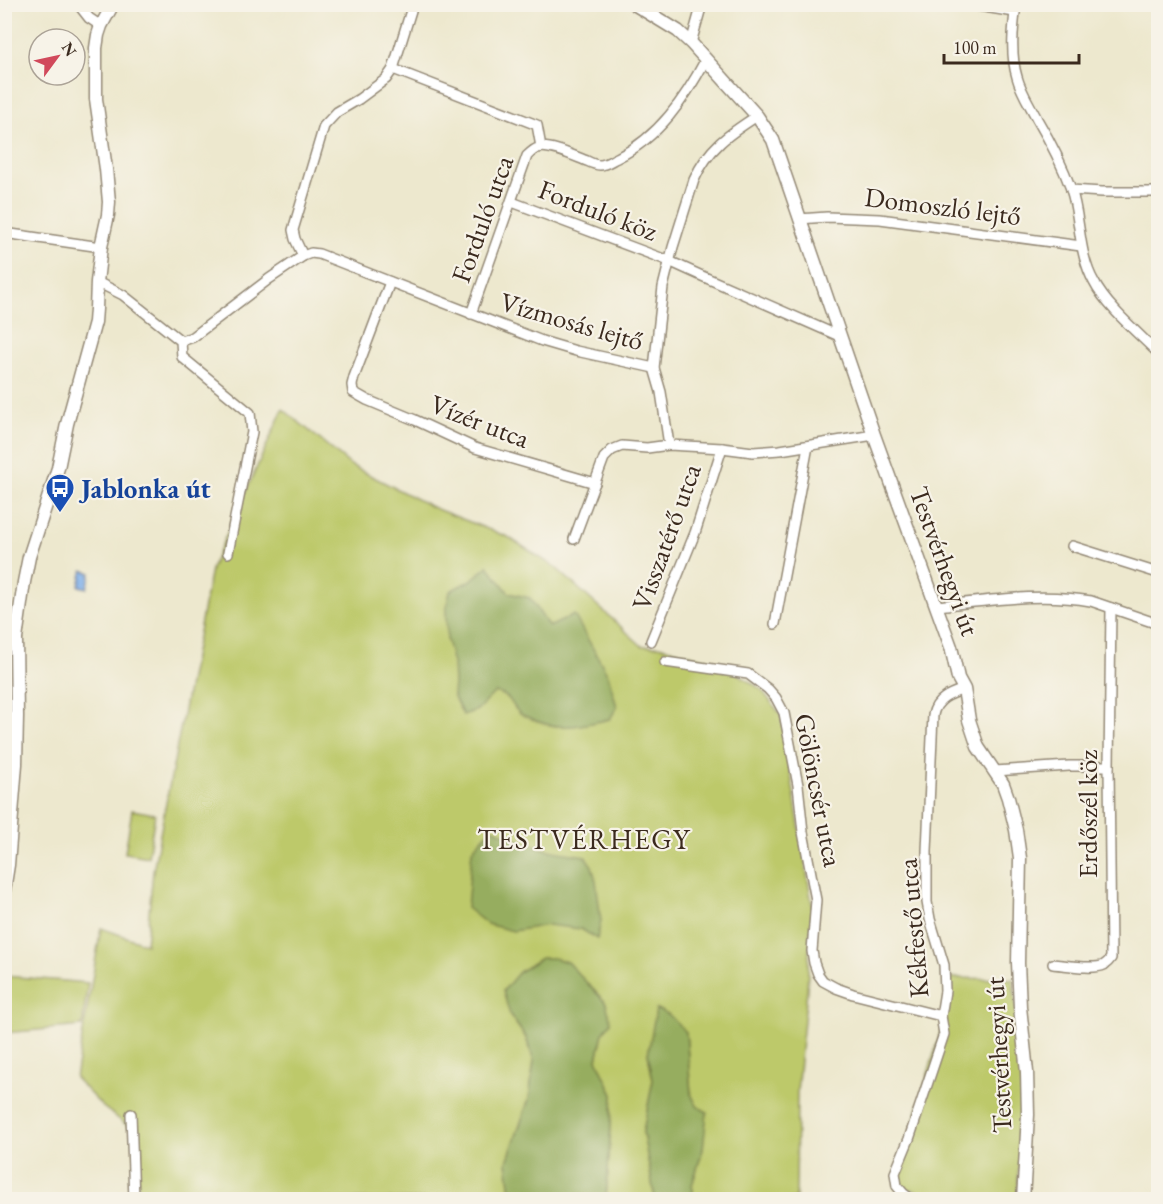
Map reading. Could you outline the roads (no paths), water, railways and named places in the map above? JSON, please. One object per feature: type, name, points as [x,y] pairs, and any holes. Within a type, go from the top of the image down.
[{"type":"street","points":[[78,4],[89,18],[101,26]]},
{"type":"street","points":[[4,890],[12,811],[11,721],[16,639],[24,582],[29,557],[58,468],[67,424],[91,336],[96,309],[96,282],[108,215],[106,169],[96,99],[96,48],[101,26],[113,4]]},
{"type":"street","points":[[181,341],[193,337],[303,256],[293,230],[324,126],[337,112],[359,99],[386,78],[393,69],[413,4]]},
{"type":"street","name":"Testvérhegyi út","points":[[634,4],[678,31],[692,43],[757,116],[773,140],[839,336],[937,606],[958,678],[964,689],[969,720],[978,747],[1003,784],[1008,798],[1020,858],[1018,963],[1028,1114],[1023,1200]]},
{"type":"street","points":[[692,43],[702,4]]},
{"type":"street","points":[[966,4],[1016,8],[1013,47],[1017,78],[1057,156],[1071,190],[1087,266],[1094,283],[1117,311],[1158,353]]},
{"type":"street","name":"Forduló utca","points":[[471,314],[527,156],[537,148],[548,147],[597,165],[625,154],[660,127],[675,111],[706,59]]},
{"type":"street","points":[[393,69],[537,125],[542,147]]},
{"type":"street","name":"Vízmosás lejtő","points":[[303,256],[310,253],[319,254],[471,314],[576,351],[654,368],[662,296],[669,261],[698,169],[720,142],[757,116]]},
{"type":"street","points":[[1071,190],[1158,192]]},
{"type":"street","name":"Forduló köz","points":[[512,202],[669,261]]},
{"type":"street","name":"Domoszló lejtő","points":[[799,219],[826,217],[880,219],[1081,246]]},
{"type":"street","points":[[4,233],[101,247]]},
{"type":"street","points":[[669,261],[839,336]]},
{"type":"street","points":[[96,282],[123,295],[181,341],[182,357],[250,413],[252,432],[228,553]]},
{"type":"street","name":"Vízér utca","points":[[390,282],[354,376],[353,392],[475,448],[595,483]]},
{"type":"street","points":[[654,368],[661,392],[669,445]]},
{"type":"street","name":"Visszatérő utca","points":[[595,483],[604,458],[612,450],[622,446],[647,448],[669,445],[753,452],[874,435]]},
{"type":"street","points":[[775,624],[808,446]]},
{"type":"street","name":"Visszatérő utca","points":[[651,641],[695,533],[722,448]]},
{"type":"street","points":[[574,539],[595,483]]},
{"type":"street","points":[[1072,546],[1158,573]]},
{"type":"street","points":[[937,606],[1034,597],[1080,599],[1158,624]]},
{"type":"street","name":"Erdőszél köz","points":[[1053,964],[1102,966],[1111,957],[1108,766],[1111,608]]},
{"type":"street","name":"Gölöncsér utca","points":[[665,662],[748,674],[768,689],[784,713],[816,900],[812,951],[818,974],[823,981],[853,994],[941,1016]]},
{"type":"street","name":"Kékfestő utca","points":[[912,1200],[897,1186],[895,1173],[909,1139],[944,1030],[941,1016],[945,991],[944,965],[927,902],[933,715],[935,706],[944,698],[964,689]]},
{"type":"street","points":[[995,771],[1108,766]]},
{"type":"street","points":[[130,1114],[134,1200]]},
{"type":"water","points":[[83,570],[91,573],[87,588],[79,586]]},
{"type":"place","name":"Jablonka út","points":[[60,514]]},
{"type":"district","name":"TESTVÉRHEGY","points":[[584,839]]}]
